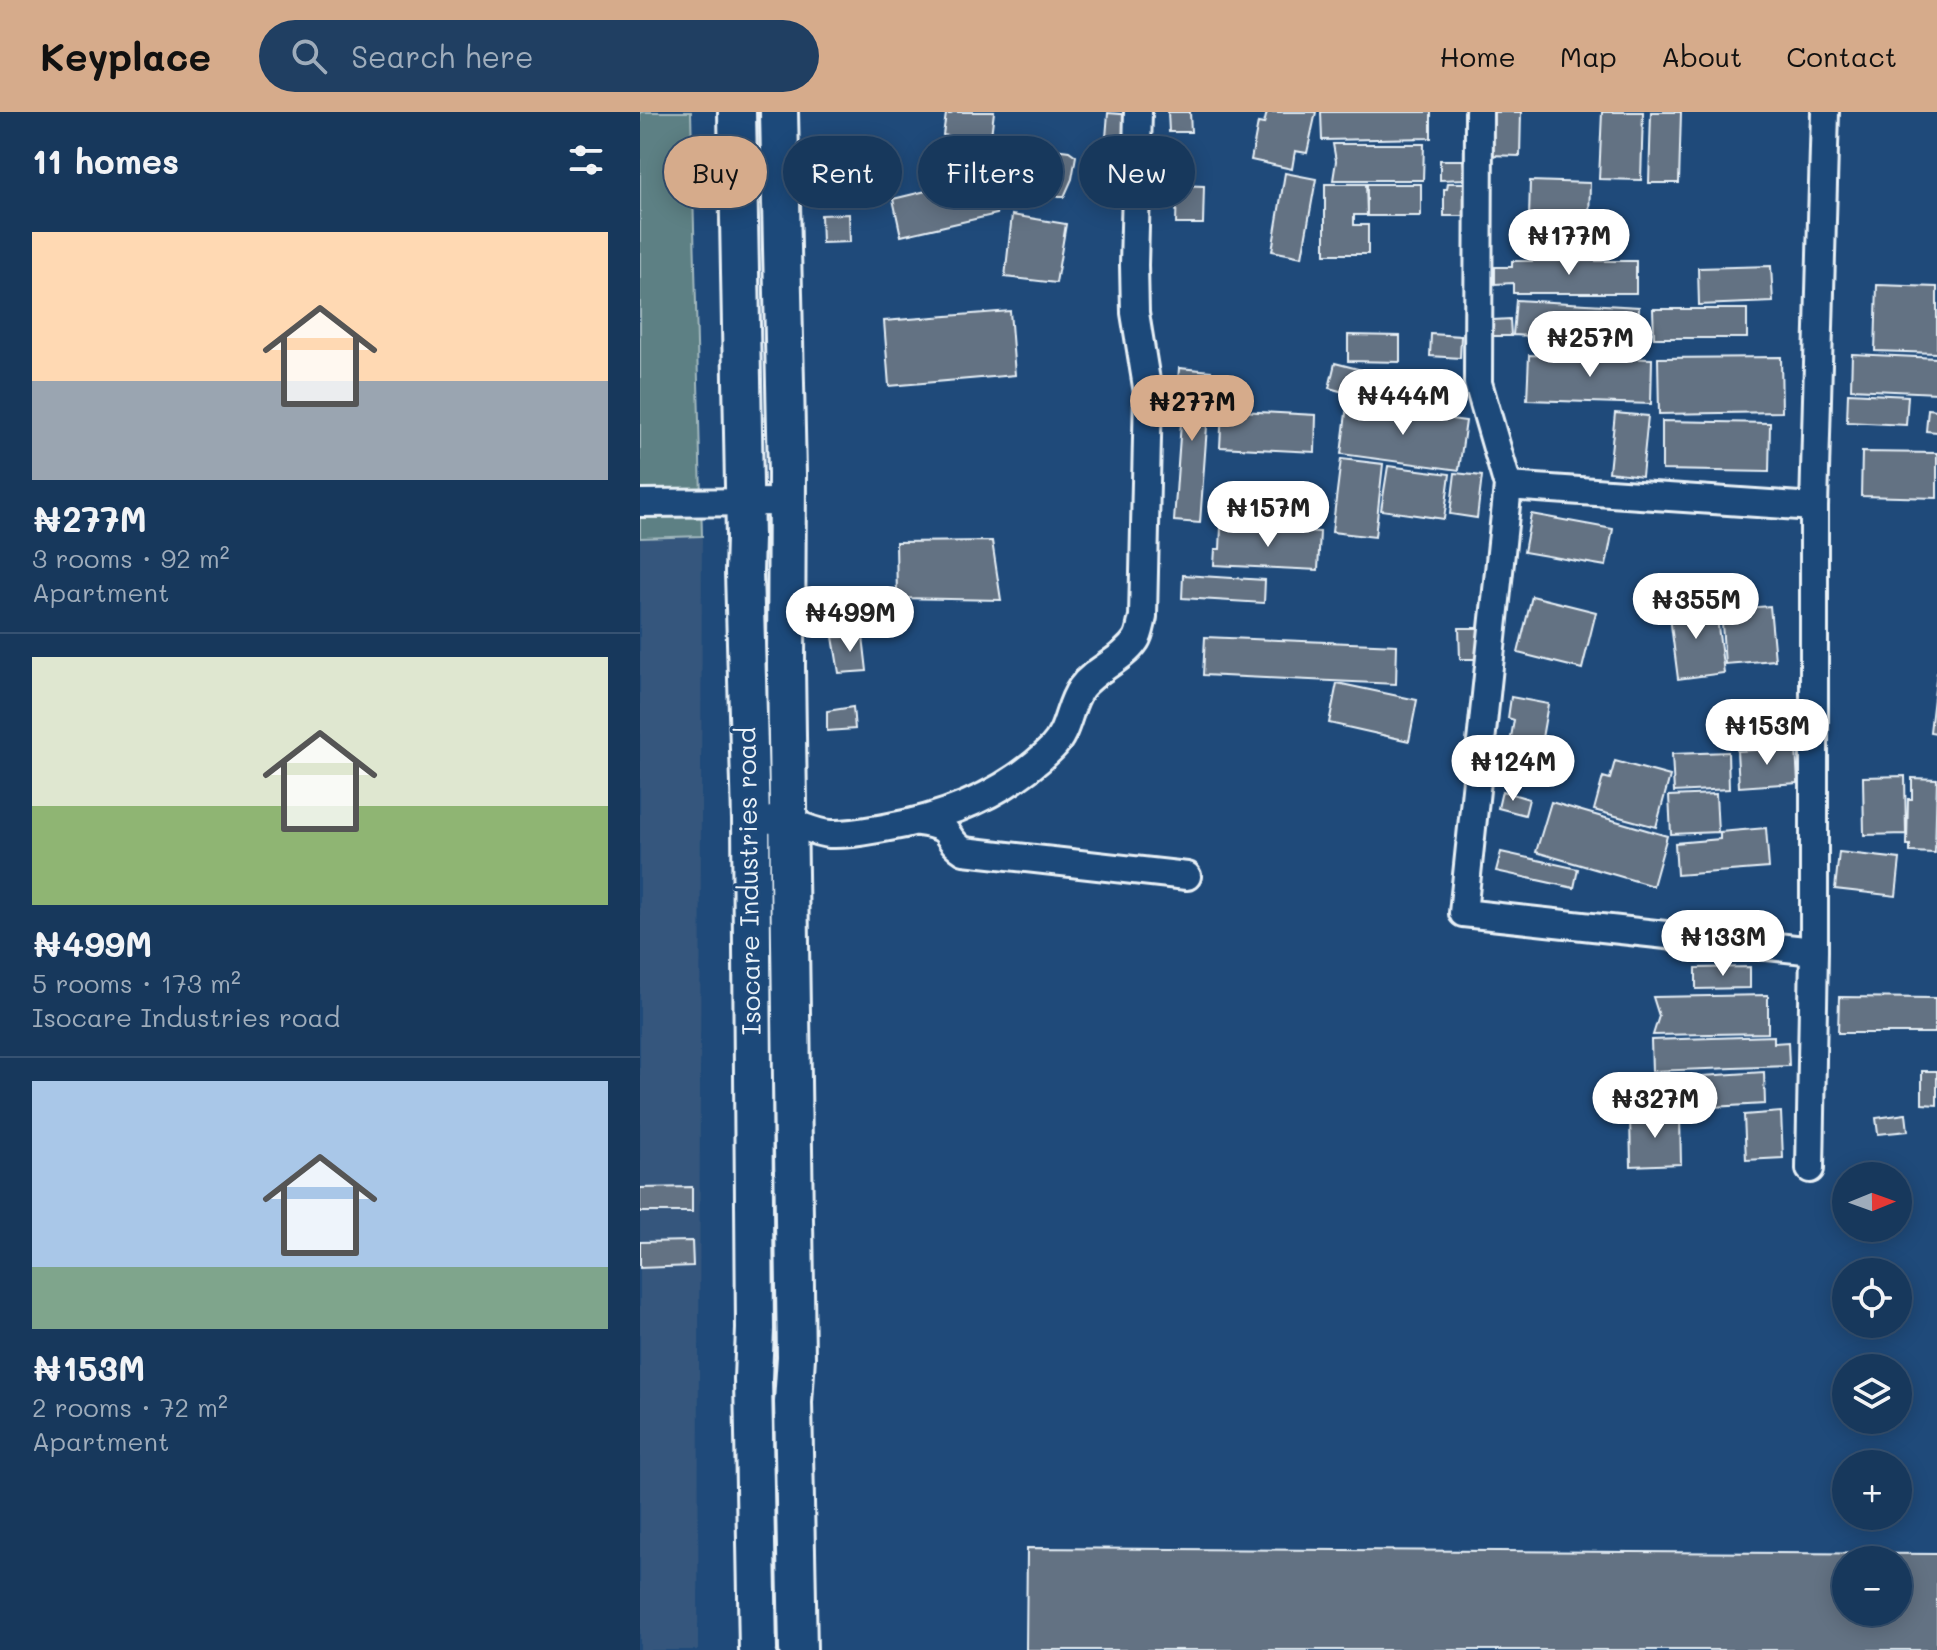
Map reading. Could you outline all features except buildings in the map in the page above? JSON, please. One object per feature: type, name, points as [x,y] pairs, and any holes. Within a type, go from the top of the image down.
[{"type":"street","name":"Isocare Industries road","points":[[737,112],[751,820],[753,1379],[758,1650]]},
{"type":"street","name":"Isocare Industries road","points":[[779,112],[798,1650]]},
{"type":"street","points":[[751,820],[788,820],[826,834],[856,835],[918,822],[967,806],[1006,784],[1054,746],[1067,725],[1073,699],[1086,682],[1126,652],[1137,639],[1143,617],[1148,393],[1135,313],[1138,112]]},
{"type":"street","points":[[1479,112],[1478,383],[1508,486],[1463,913],[1814,951]]},
{"type":"street","points":[[1810,1169],[1814,951],[1814,507],[1825,112]]},
{"type":"street","points":[[1508,486],[1814,507]]},
{"type":"street","points":[[640,503],[786,502]]},
{"type":"street","points":[[918,822],[948,830],[956,846],[964,851],[1187,876]]},
{"type":"shaded area","points":[[702,536],[698,1650],[640,1650],[640,538]]},
{"type":"green space","points":[[640,112],[691,112],[692,136],[664,136],[664,208],[693,208],[702,536],[640,538]]}]
